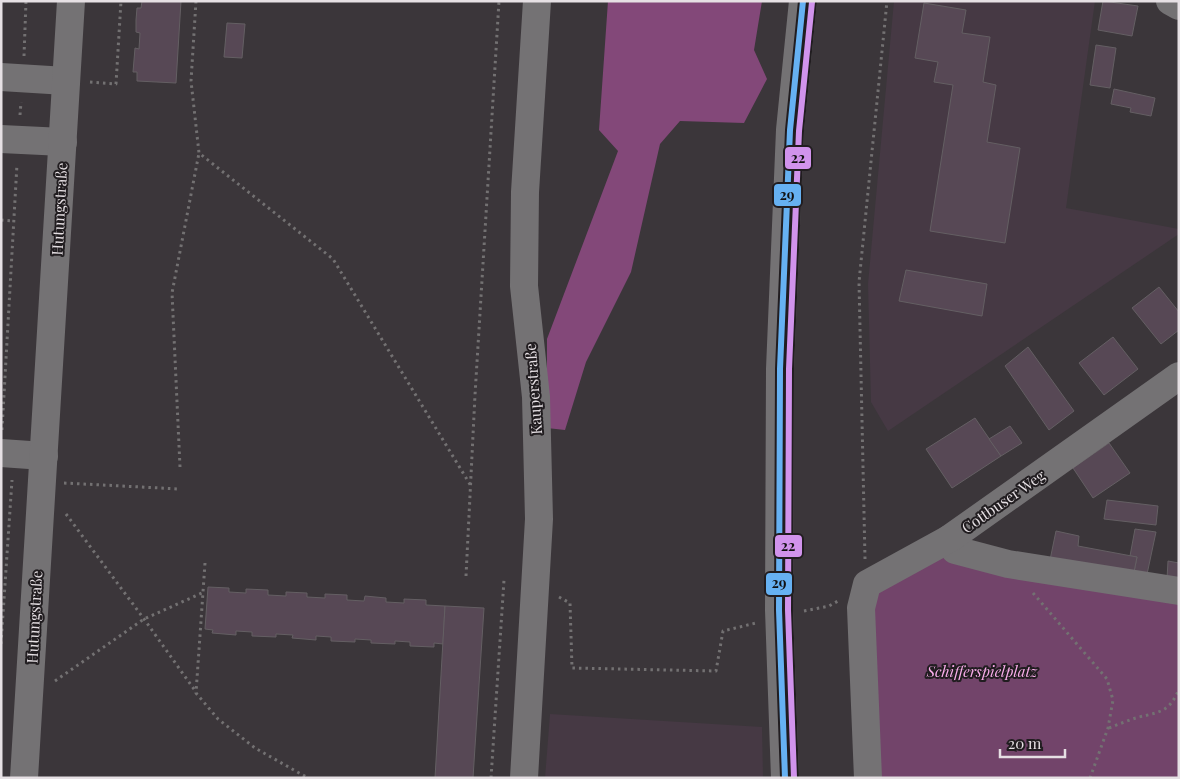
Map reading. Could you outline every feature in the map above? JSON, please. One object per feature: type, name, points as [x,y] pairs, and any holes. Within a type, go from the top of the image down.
[{"type":"street","name":"Hutungstraße","points":[[24,778],[71,1]]},
{"type":"street","name":"Kauperstraße","points":[[524,778],[539,518],[536,397],[524,276],[524,192],[537,1]]},
{"type":"street","points":[[785,778],[779,616],[780,369],[790,130],[803,1]]},
{"type":"street","points":[[1170,1],[1179,6]]},
{"type":"street","points":[[12,77],[66,81]]},
{"type":"street","name":"Hutungstraße","points":[[10,139],[63,142]]},
{"type":"street","name":"Cottbuser Weg","points":[[1179,376],[949,539],[955,550],[1008,564],[1179,591]]},
{"type":"street","points":[[1,453],[43,469]]},
{"type":"street","points":[[868,778],[861,608],[867,584],[949,539]]},
{"type":"path","points":[[2,434],[2,401],[14,221],[10,139],[12,77],[26,1]]},
{"type":"path","points":[[66,81],[116,84],[121,1]]},
{"type":"path","points":[[180,468],[172,293],[199,153],[191,81],[196,1]]},
{"type":"path","points":[[466,576],[499,1]]},
{"type":"path","points":[[535,585],[570,603],[572,668],[716,671],[723,631],[779,616],[829,606],[867,584],[864,554],[860,282],[887,1]]},
{"type":"path","points":[[199,153],[333,259],[472,486]]},
{"type":"path","points":[[1,220],[14,221]]},
{"type":"path","points":[[43,469],[179,488]]},
{"type":"path","points":[[1,644],[12,480],[7,480]]},
{"type":"path","points":[[65,513],[196,693],[218,719],[256,748],[308,778]]},
{"type":"path","points":[[196,693],[205,563]]},
{"type":"path","points":[[1008,564],[1107,679],[1113,700],[1108,728],[1090,778]]},
{"type":"path","points":[[491,778],[504,580]]},
{"type":"path","points":[[52,683],[144,620],[202,593]]},
{"type":"path","points":[[1108,728],[1161,712],[1174,702],[1179,689]]},
{"type":"shaded area","points":[[608,1],[762,1],[754,50],[767,79],[744,123],[680,121],[660,144],[631,272],[586,362],[565,430],[547,428],[547,339],[618,151],[599,130]]},
{"type":"shaded area","points":[[894,1],[1095,1],[1066,208],[1179,229],[1179,234],[888,431],[871,402],[868,284]]},
{"type":"shaded area","points":[[550,714],[762,727],[763,778],[545,778]]},
{"type":"green space","name":"Schifferspielplatz","points":[[941,557],[1179,597],[1179,778],[879,778],[872,610],[878,589]]},
{"type":"building","points":[[142,1],[181,1],[176,83],[137,81],[137,72],[133,72],[135,48],[139,49],[140,33],[136,32],[137,8],[141,8]]},
{"type":"building","points":[[1103,1],[1138,6],[1132,36],[1098,30]]},
{"type":"building","points":[[924,3],[966,10],[962,33],[990,37],[983,82],[996,85],[987,142],[1020,148],[1005,243],[930,231],[953,85],[934,82],[938,62],[915,58]]},
{"type":"building","points":[[227,23],[245,24],[242,58],[224,57]]},
{"type":"building","points":[[1096,45],[1116,48],[1110,88],[1090,85]]},
{"type":"building","points":[[1114,89],[1155,98],[1151,116],[1130,112],[1131,108],[1111,104]]},
{"type":"building","points":[[906,270],[987,284],[982,316],[899,301]]},
{"type":"building","points":[[1159,287],[1179,312],[1179,330],[1161,344],[1132,308]]},
{"type":"building","points":[[1113,337],[1138,369],[1104,395],[1079,363]]},
{"type":"building","points":[[1028,347],[1074,411],[1049,430],[1005,366]]},
{"type":"building","points":[[975,418],[1001,456],[952,488],[926,449]]},
{"type":"building","points":[[1010,426],[1022,443],[1001,456],[989,439]]},
{"type":"building","points":[[1109,443],[1130,473],[1093,498],[1073,468]]},
{"type":"building","points":[[1107,500],[1158,506],[1156,525],[1104,519]]},
{"type":"building","points":[[1135,529],[1156,532],[1146,579],[1133,577],[1137,557],[1130,556]]},
{"type":"building","points":[[1056,531],[1079,536],[1078,546],[1137,557],[1133,577],[1050,560]]},
{"type":"building","points":[[1168,561],[1179,563],[1179,581],[1167,579]]},
{"type":"building","points":[[208,587],[229,588],[229,592],[246,593],[246,589],[268,590],[268,595],[286,596],[286,592],[307,593],[307,597],[325,598],[325,594],[347,595],[347,600],[364,601],[365,596],[386,598],[386,602],[404,603],[404,599],[426,600],[426,605],[445,606],[443,644],[434,643],[434,647],[410,646],[410,642],[395,641],[395,644],[371,643],[371,640],[355,639],[355,642],[331,641],[331,637],[316,636],[316,640],[292,638],[293,635],[276,634],[276,637],[252,636],[252,632],[236,631],[236,635],[212,633],[213,630],[205,629]]},
{"type":"building","points":[[445,606],[484,608],[473,778],[435,778]]},
{"type":"transit line","name":"29","points":[[785,778],[779,610],[780,369],[790,130],[803,1]]},
{"type":"transit line","name":"22","points":[[794,778],[788,610],[789,369],[799,131],[812,2]]}]
